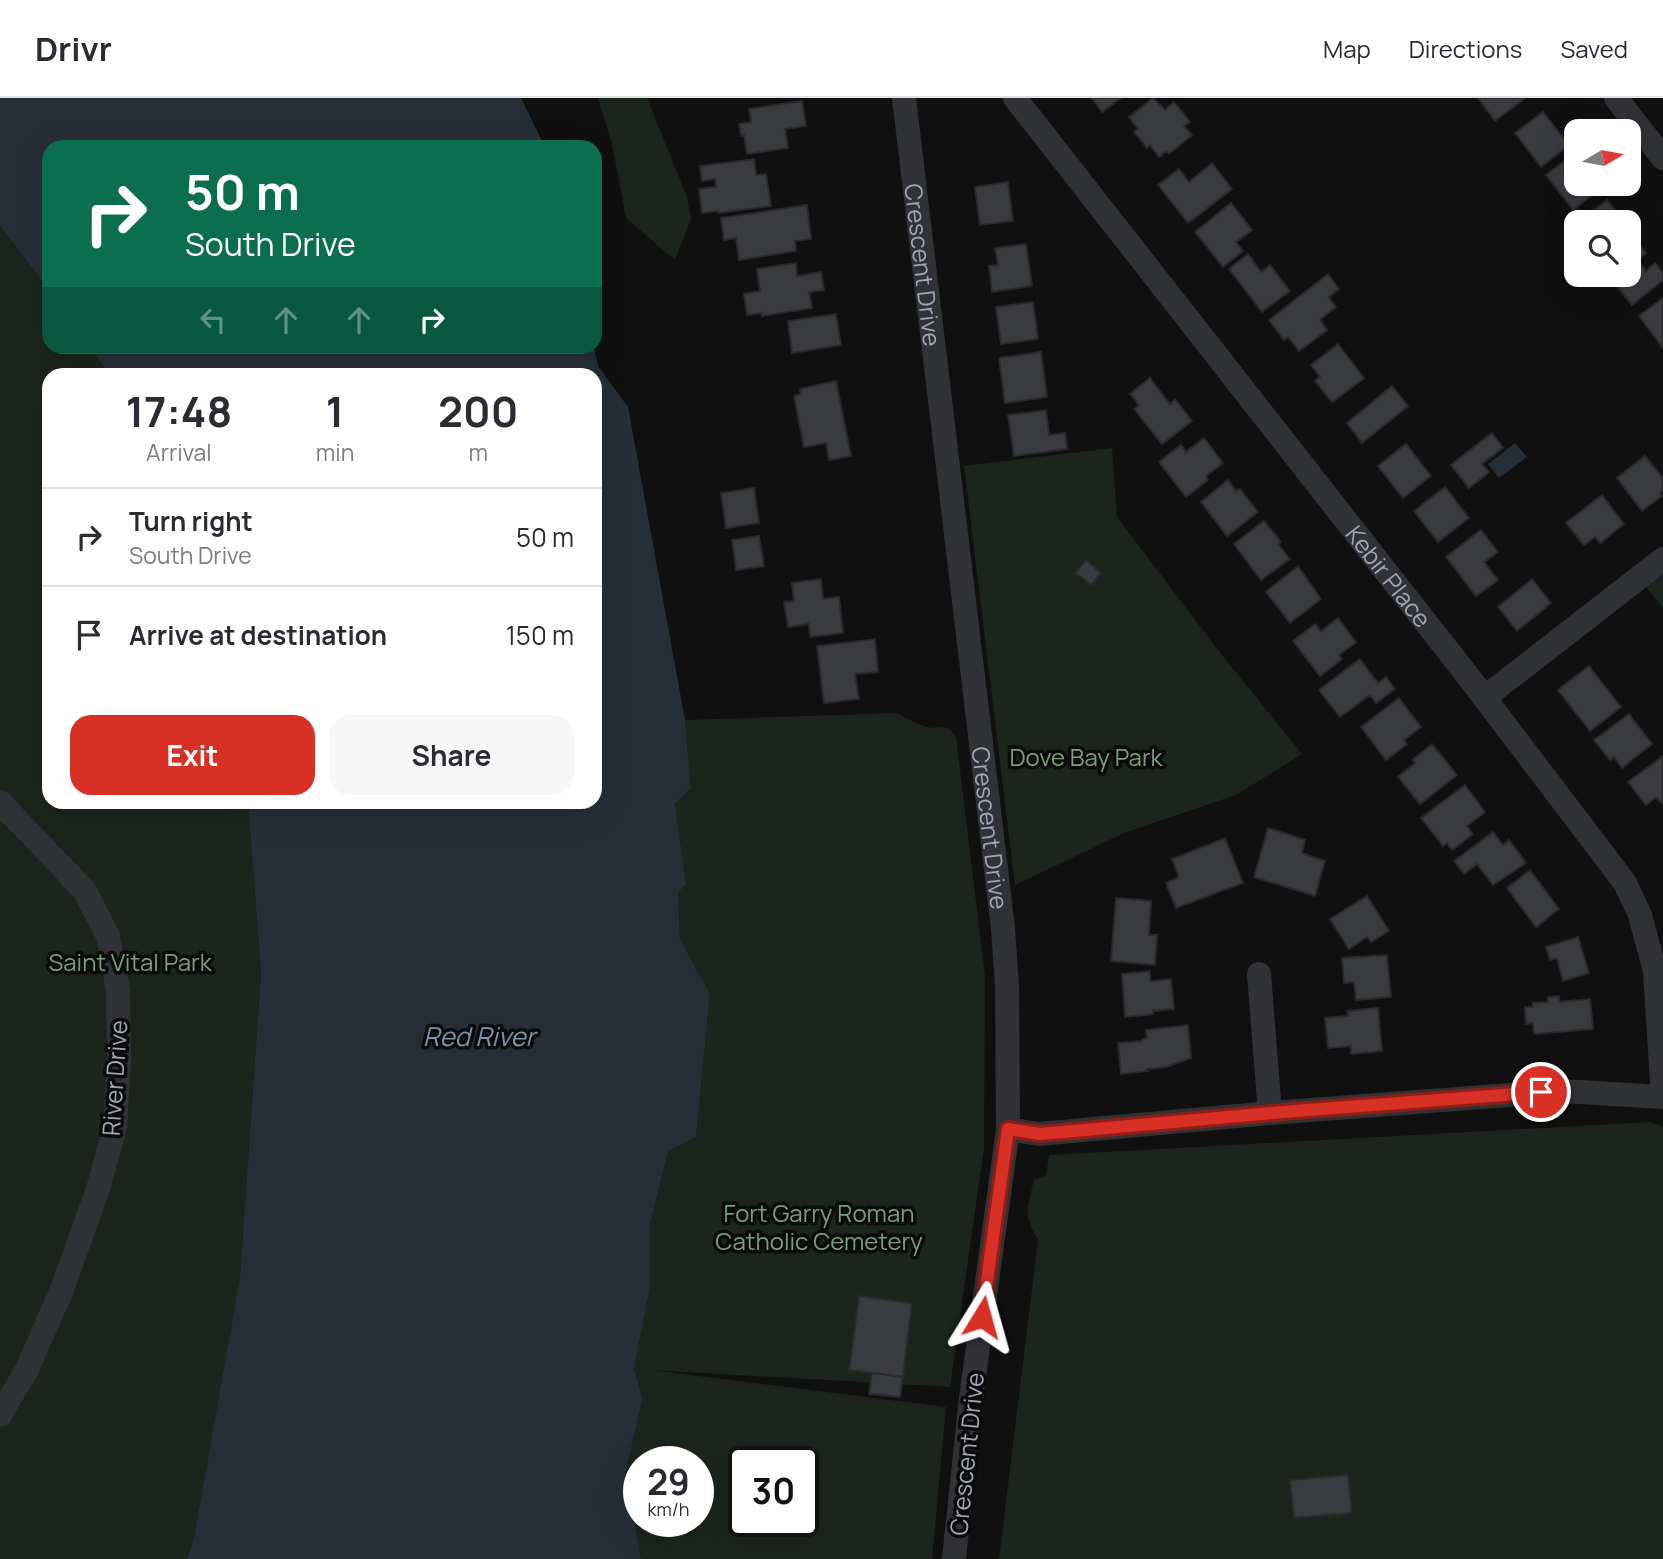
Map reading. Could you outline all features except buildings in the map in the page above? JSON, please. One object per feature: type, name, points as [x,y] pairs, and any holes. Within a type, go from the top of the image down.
[{"type":"street","name":"Crescent Drive","points":[[904,98],[1003,928],[1007,987],[1008,1129],[971,1398],[954,1559]]},
{"type":"street","name":"Kebir Place","points":[[1015,98],[1484,698],[1625,883],[1640,915],[1655,971],[1663,1097]]},
{"type":"street","points":[[1616,98],[1663,158]]},
{"type":"street","points":[[1484,698],[1663,559]]},
{"type":"street","name":"River Drive","points":[[0,802],[84,890],[108,936],[118,990],[119,1061],[115,1127],[98,1189],[45,1329],[26,1371],[0,1415]]},
{"type":"street","points":[[1259,974],[1270,1113]]},
{"type":"street","points":[[1008,1129],[1040,1134],[1563,1091],[1663,1097]]},
{"type":"green space","points":[[598,98],[647,98],[687,197],[691,219],[675,260],[626,218],[612,144]]},
{"type":"green space","name":"Saint Vital Park","points":[[0,226],[42,281],[42,354],[95,354],[104,368],[42,368],[42,809],[249,809],[261,973],[240,1276],[194,1537],[187,1559],[0,1559]]},
{"type":"green space","name":"Dove Bay Park","points":[[1112,448],[1117,517],[1218,650],[1302,754],[1236,795],[1124,833],[1015,885],[964,466]]},
{"type":"green space","points":[[1663,559],[1663,608],[1639,578]]},
{"type":"green space","name":"Fort Garry Roman Catholic Cemetery","points":[[897,713],[924,726],[948,729],[956,737],[985,976],[984,1148],[950,1387],[650,1370],[946,1407],[932,1559],[641,1559],[637,1537],[714,1537],[714,1446],[632,1446],[643,1398],[634,1369],[650,1288],[650,1225],[668,1152],[696,1137],[710,995],[680,939],[678,893],[686,883],[675,804],[691,789],[685,720]]},
{"type":"green space","points":[[1651,1122],[1663,1127],[1663,1559],[999,1559],[1038,1240],[1028,1217],[1028,1204],[1034,1180],[1046,1176],[1049,1155]]},
{"type":"water","points":[[0,98],[521,98],[542,140],[42,140],[42,281],[0,226]]},
{"type":"water","name":"Red River","points":[[95,354],[595,354],[599,368],[104,368]]},
{"type":"water","name":"Red River","points":[[602,371],[628,407],[685,720],[691,789],[675,804],[686,884],[678,893],[680,939],[710,994],[696,1137],[668,1152],[650,1225],[650,1288],[634,1369],[643,1398],[632,1446],[623,1446],[623,1537],[637,1537],[641,1559],[187,1559],[194,1537],[240,1276],[261,973],[249,809],[602,809]]},
{"type":"water","points":[[1515,443],[1527,457],[1499,478],[1488,464]]},
{"type":"route","points":[[982,1317],[1008,1129],[1040,1134],[1541,1092]]}]
